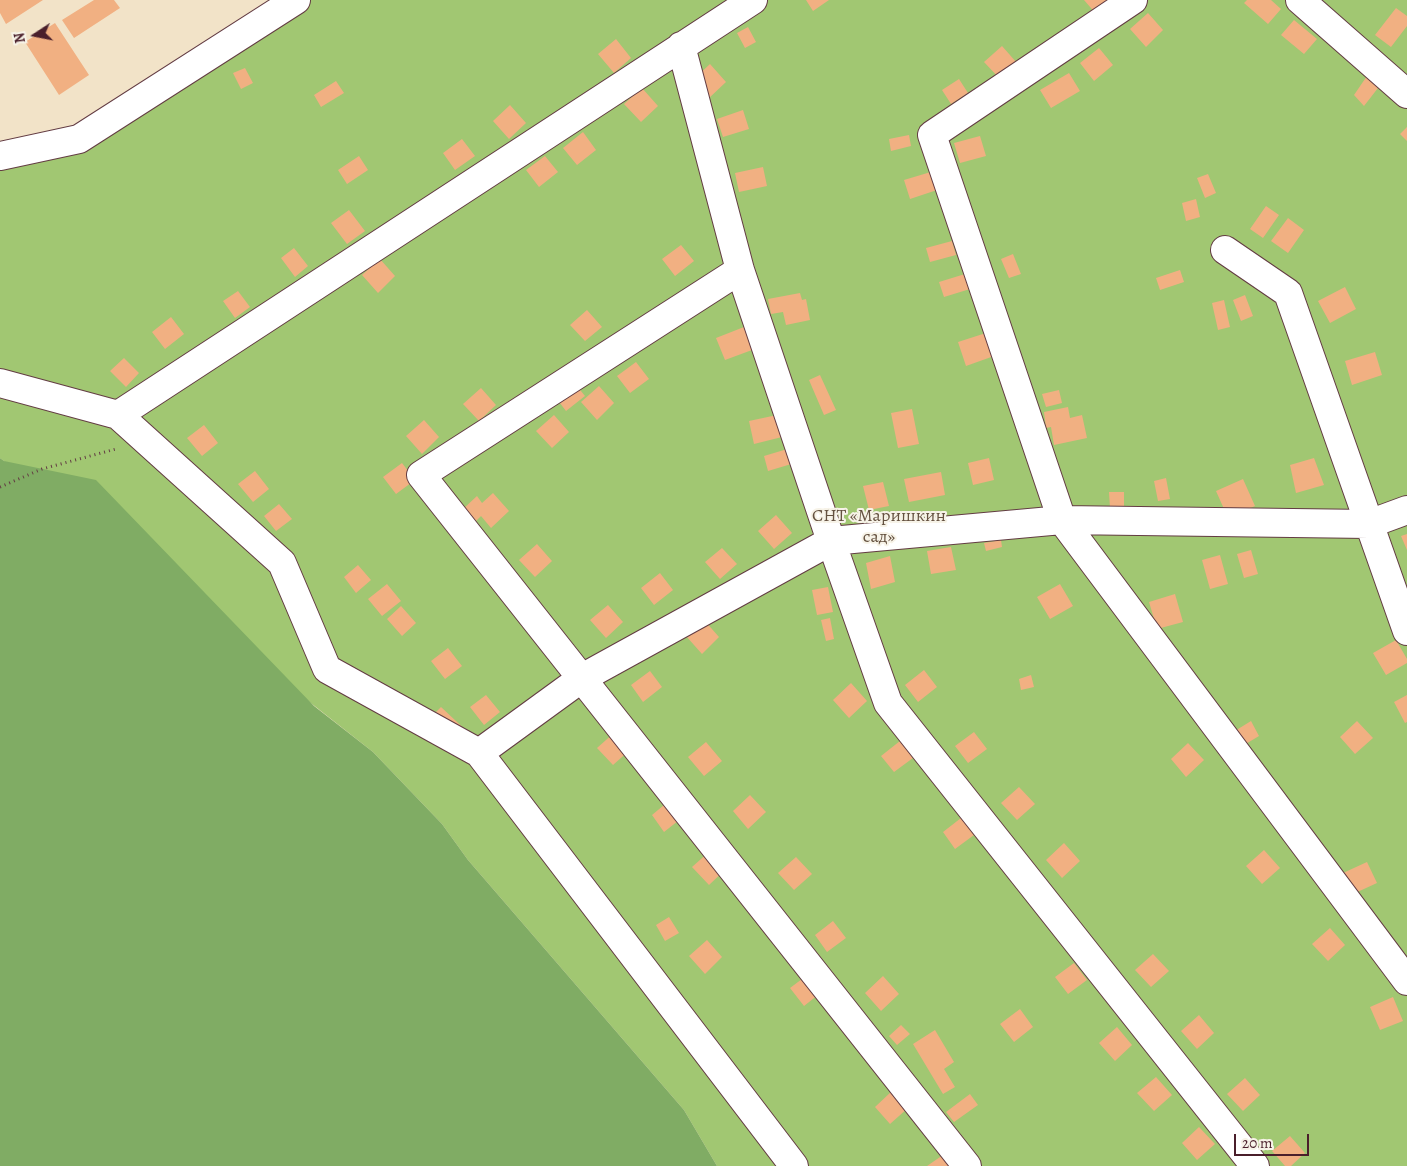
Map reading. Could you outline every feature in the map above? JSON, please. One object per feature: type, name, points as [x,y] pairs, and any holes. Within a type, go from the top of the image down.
[{"type":"lane","points":[[0,156],[79,139],[296,0]]},
{"type":"lane","points":[[118,415],[753,0]]},
{"type":"lane","points":[[1133,0],[932,134],[1062,520],[1407,981]]},
{"type":"lane","points":[[1300,0],[1407,94]]},
{"type":"lane","points":[[681,46],[740,270],[831,542],[888,703],[1255,1166]]},
{"type":"lane","points":[[1225,250],[1288,293],[1407,631]]},
{"type":"lane","points":[[740,270],[421,476],[967,1166]]},
{"type":"lane","points":[[0,383],[118,415],[282,564],[328,668],[479,753],[794,1166]]},
{"type":"lane","points":[[479,753],[582,678],[831,542],[1062,520],[1369,524],[1407,510]]},
{"type":"path","points":[[0,487],[42,469],[145,440]]},
{"type":"green space","name":"СНТ «Маришкин сад»","points":[[296,0],[1407,0],[1407,1166],[717,1166],[684,1110],[468,860],[442,824],[373,752],[0,458],[0,156],[79,139]]},
{"type":"green space","points":[[0,458],[4,461],[96,480],[314,706],[373,752],[442,824],[468,860],[684,1110],[717,1166],[0,1166]]},
{"type":"building","points":[[0,0],[43,0],[6,24],[0,13]]},
{"type":"building","points":[[94,0],[114,0],[120,8],[74,38],[62,20]]},
{"type":"building","points":[[806,0],[829,0],[813,11]]},
{"type":"building","points":[[1084,0],[1114,0],[1097,15]]},
{"type":"building","points":[[1247,0],[1271,0],[1281,9],[1268,24],[1244,3]]},
{"type":"building","points":[[1396,8],[1407,16],[1407,26],[1391,47],[1375,35]]},
{"type":"building","points":[[1148,13],[1163,30],[1146,47],[1130,29]]},
{"type":"building","points":[[1294,20],[1317,39],[1304,54],[1281,35]]},
{"type":"building","points":[[55,23],[89,75],[59,95],[25,42]]},
{"type":"building","points":[[748,27],[756,42],[745,48],[737,33]]},
{"type":"building","points":[[616,39],[631,58],[614,73],[598,54]]},
{"type":"building","points":[[1002,46],[1017,63],[1000,79],[984,62]]},
{"type":"building","points":[[1099,48],[1113,65],[1094,81],[1080,63]]},
{"type":"building","points":[[710,64],[726,82],[708,99],[692,81]]},
{"type":"building","points":[[245,68],[253,83],[241,89],[233,73]]},
{"type":"building","points":[[1069,73],[1080,91],[1051,108],[1040,90]]},
{"type":"building","points":[[1367,76],[1378,88],[1364,106],[1354,95]]},
{"type":"building","points":[[959,79],[968,93],[951,104],[942,90]]},
{"type":"building","points":[[336,81],[344,93],[321,107],[314,95]]},
{"type":"building","points":[[642,88],[658,106],[641,122],[624,104]]},
{"type":"building","points":[[510,105],[526,123],[509,139],[493,121]]},
{"type":"building","points":[[743,110],[749,129],[723,137],[717,119]]},
{"type":"building","points":[[1407,127],[1407,141],[1400,134]]},
{"type":"building","points":[[583,132],[596,150],[577,165],[563,148]]},
{"type":"building","points":[[909,135],[911,146],[891,151],[889,139]]},
{"type":"building","points":[[980,136],[986,156],[960,163],[954,143]]},
{"type":"building","points":[[462,139],[475,156],[455,170],[443,153]]},
{"type":"building","points":[[359,156],[368,170],[347,184],[338,170]]},
{"type":"building","points":[[545,156],[558,172],[539,187],[526,170]]},
{"type":"building","points":[[763,167],[767,186],[739,192],[735,173]]},
{"type":"building","points":[[934,171],[940,189],[910,199],[904,180]]},
{"type":"building","points":[[1208,174],[1216,193],[1205,198],[1197,178]]},
{"type":"building","points":[[1196,199],[1200,217],[1186,221],[1182,203]]},
{"type":"building","points":[[1266,206],[1279,215],[1263,238],[1250,229]]},
{"type":"building","points":[[349,210],[365,231],[347,244],[331,223]]},
{"type":"building","points":[[1288,218],[1304,230],[1288,253],[1271,241]]},
{"type":"building","points":[[952,241],[956,255],[930,262],[926,248]]},
{"type":"building","points":[[681,245],[694,261],[675,276],[662,259]]},
{"type":"building","points":[[294,248],[308,266],[295,277],[281,258]]},
{"type":"building","points":[[1013,254],[1021,274],[1009,278],[1001,259]]},
{"type":"building","points":[[380,259],[395,276],[378,293],[362,275]]},
{"type":"building","points":[[1180,270],[1184,282],[1160,290],[1156,278]]},
{"type":"building","points":[[965,274],[970,289],[944,297],[939,282]]},
{"type":"building","points":[[1345,287],[1356,309],[1330,323],[1318,301]]},
{"type":"building","points":[[238,291],[250,307],[235,318],[223,301]]},
{"type":"building","points":[[800,293],[802,300],[806,299],[810,320],[786,325],[783,312],[771,314],[768,299]]},
{"type":"building","points":[[1245,295],[1253,316],[1241,321],[1233,300]]},
{"type":"building","points":[[1224,300],[1230,327],[1218,330],[1212,303]]},
{"type":"building","points":[[587,310],[602,327],[585,341],[570,325]]},
{"type":"building","points":[[171,317],[184,334],[165,349],[152,332]]},
{"type":"building","points":[[744,327],[752,350],[725,360],[716,338]]},
{"type":"building","points":[[986,333],[994,356],[966,366],[958,342]]},
{"type":"building","points":[[1375,352],[1382,375],[1352,385],[1345,361]]},
{"type":"building","points":[[124,358],[139,373],[126,387],[110,371]]},
{"type":"building","points":[[636,362],[649,379],[630,393],[617,376]]},
{"type":"building","points":[[820,375],[836,410],[824,415],[809,380]]},
{"type":"building","points":[[572,380],[585,396],[566,411],[553,394]]},
{"type":"building","points":[[599,386],[614,403],[597,420],[581,402]]},
{"type":"building","points":[[481,388],[496,405],[479,421],[463,404]]},
{"type":"building","points":[[1059,390],[1062,403],[1046,407],[1042,394]]},
{"type":"building","points":[[1068,407],[1070,418],[1082,415],[1087,438],[1054,445],[1051,427],[1046,428],[1044,412]]},
{"type":"building","points":[[912,409],[919,444],[898,448],[891,413]]},
{"type":"building","points":[[554,415],[569,432],[552,448],[536,431]]},
{"type":"building","points":[[777,415],[782,437],[754,444],[749,421]]},
{"type":"building","points":[[424,420],[439,437],[422,454],[406,436]]},
{"type":"building","points":[[204,425],[218,443],[202,456],[187,438]]},
{"type":"building","points":[[794,447],[798,462],[768,471],[764,456]]},
{"type":"building","points":[[989,458],[994,480],[973,485],[968,463]]},
{"type":"building","points":[[1314,458],[1324,485],[1296,493],[1290,465]]},
{"type":"building","points":[[402,463],[415,480],[396,494],[383,477]]},
{"type":"building","points":[[255,471],[269,489],[253,502],[238,484]]},
{"type":"building","points":[[941,472],[945,495],[909,502],[904,479]]},
{"type":"building","points":[[1166,478],[1170,499],[1158,501],[1154,481]]},
{"type":"building","points":[[1243,479],[1255,506],[1228,518],[1216,491]]},
{"type":"building","points":[[883,482],[889,506],[869,510],[863,486]]},
{"type":"building","points":[[1109,492],[1124,492],[1124,508],[1110,508]]},
{"type":"building","points":[[493,493],[509,511],[491,528],[481,516],[474,523],[462,510],[477,496],[482,503]]},
{"type":"building","points":[[279,504],[292,519],[276,531],[264,516]]},
{"type":"building","points":[[776,515],[792,533],[774,549],[758,531]]},
{"type":"building","points":[[1407,534],[1407,550],[1401,536]]},
{"type":"building","points":[[1001,540],[1002,547],[986,551],[984,543]]},
{"type":"building","points":[[537,544],[552,561],[535,577],[519,560]]},
{"type":"building","points":[[951,547],[956,570],[931,574],[927,551]]},
{"type":"building","points":[[722,548],[737,564],[720,579],[705,562]]},
{"type":"building","points":[[1251,550],[1258,574],[1244,578],[1237,554]]},
{"type":"building","points":[[1220,555],[1228,584],[1210,589],[1202,560]]},
{"type":"building","points":[[890,556],[895,582],[871,589],[866,563]]},
{"type":"building","points":[[358,565],[371,580],[356,593],[344,577]]},
{"type":"building","points":[[660,573],[673,590],[654,605],[641,588]]},
{"type":"building","points":[[387,584],[401,601],[382,616],[368,599]]},
{"type":"building","points":[[1060,584],[1073,606],[1050,619],[1037,597]]},
{"type":"building","points":[[828,587],[833,612],[817,615],[812,590]]},
{"type":"building","points":[[1175,594],[1183,622],[1157,629],[1149,602]]},
{"type":"building","points":[[608,605],[623,622],[606,638],[590,620]]},
{"type":"building","points":[[401,606],[416,623],[402,636],[387,619]]},
{"type":"building","points":[[830,618],[834,639],[826,641],[821,620]]},
{"type":"building","points":[[704,620],[719,637],[702,654],[686,636]]},
{"type":"building","points":[[1396,640],[1407,659],[1407,663],[1386,675],[1373,653]]},
{"type":"building","points":[[448,648],[462,666],[445,679],[431,661]]},
{"type":"building","points":[[924,670],[937,687],[918,702],[905,685]]},
{"type":"building","points":[[650,671],[662,687],[643,702],[631,685]]},
{"type":"building","points":[[1031,675],[1034,687],[1021,690],[1019,679]]},
{"type":"building","points":[[851,683],[867,701],[849,718],[833,700]]},
{"type":"building","points":[[486,695],[500,712],[484,725],[470,707]]},
{"type":"building","points":[[1407,695],[1407,722],[1405,723],[1394,702]]},
{"type":"building","points":[[441,707],[472,736],[434,714]]},
{"type":"building","points":[[1251,721],[1259,736],[1239,748],[1230,734]]},
{"type":"building","points":[[1357,721],[1373,738],[1355,754],[1340,737]]},
{"type":"building","points":[[615,732],[631,749],[613,765],[597,748]]},
{"type":"building","points":[[974,732],[987,749],[968,763],[955,746]]},
{"type":"building","points":[[900,741],[913,758],[894,772],[881,756]]},
{"type":"building","points":[[706,742],[722,761],[704,776],[688,757]]},
{"type":"building","points":[[1188,743],[1204,760],[1186,777],[1171,759]]},
{"type":"building","points":[[1019,787],[1035,804],[1017,820],[1001,803]]},
{"type":"building","points":[[750,795],[766,812],[748,829],[733,811]]},
{"type":"building","points":[[670,800],[683,817],[664,832],[652,815]]},
{"type":"building","points":[[961,818],[974,835],[955,849],[943,832]]},
{"type":"building","points":[[1064,843],[1080,861],[1062,878],[1046,860]]},
{"type":"building","points":[[1264,850],[1280,868],[1262,884],[1246,866]]},
{"type":"building","points":[[710,851],[726,869],[709,885],[692,867]]},
{"type":"building","points":[[796,857],[812,874],[794,890],[778,873]]},
{"type":"building","points":[[1367,862],[1377,883],[1353,894],[1343,873]]},
{"type":"building","points":[[669,917],[679,933],[665,941],[656,925]]},
{"type":"building","points":[[833,921],[846,938],[827,952],[815,935]]},
{"type":"building","points":[[1330,928],[1345,945],[1328,961],[1312,944]]},
{"type":"building","points":[[707,940],[722,957],[705,974],[689,956]]},
{"type":"building","points":[[1153,954],[1169,971],[1151,987],[1135,970]]},
{"type":"building","points":[[1074,963],[1087,980],[1068,994],[1055,977]]},
{"type":"building","points":[[810,973],[823,991],[804,1006],[790,988]]},
{"type":"building","points":[[883,976],[899,994],[881,1011],[865,993]]},
{"type":"building","points":[[1393,997],[1403,1021],[1380,1030],[1370,1007]]},
{"type":"building","points":[[1020,1009],[1033,1027],[1014,1042],[1000,1024]]},
{"type":"building","points":[[1199,1015],[1214,1033],[1197,1049],[1181,1031]]},
{"type":"building","points":[[901,1025],[910,1034],[897,1045],[889,1036]]},
{"type":"building","points":[[1117,1027],[1132,1045],[1115,1061],[1099,1043]]},
{"type":"building","points":[[935,1030],[954,1062],[944,1069],[955,1087],[943,1094],[913,1044]]},
{"type":"building","points":[[1156,1077],[1172,1095],[1154,1111],[1137,1093]]},
{"type":"building","points":[[1245,1078],[1260,1095],[1243,1111],[1227,1094]]},
{"type":"building","points":[[892,1091],[908,1108],[890,1124],[875,1107]]},
{"type":"building","points":[[970,1094],[978,1105],[954,1122],[946,1112]]},
{"type":"building","points":[[1199,1127],[1215,1144],[1197,1160],[1182,1143]]},
{"type":"building","points":[[1290,1136],[1305,1153],[1291,1166],[1285,1166],[1272,1151]]},
{"type":"building","points":[[943,1155],[951,1166],[927,1166]]}]
